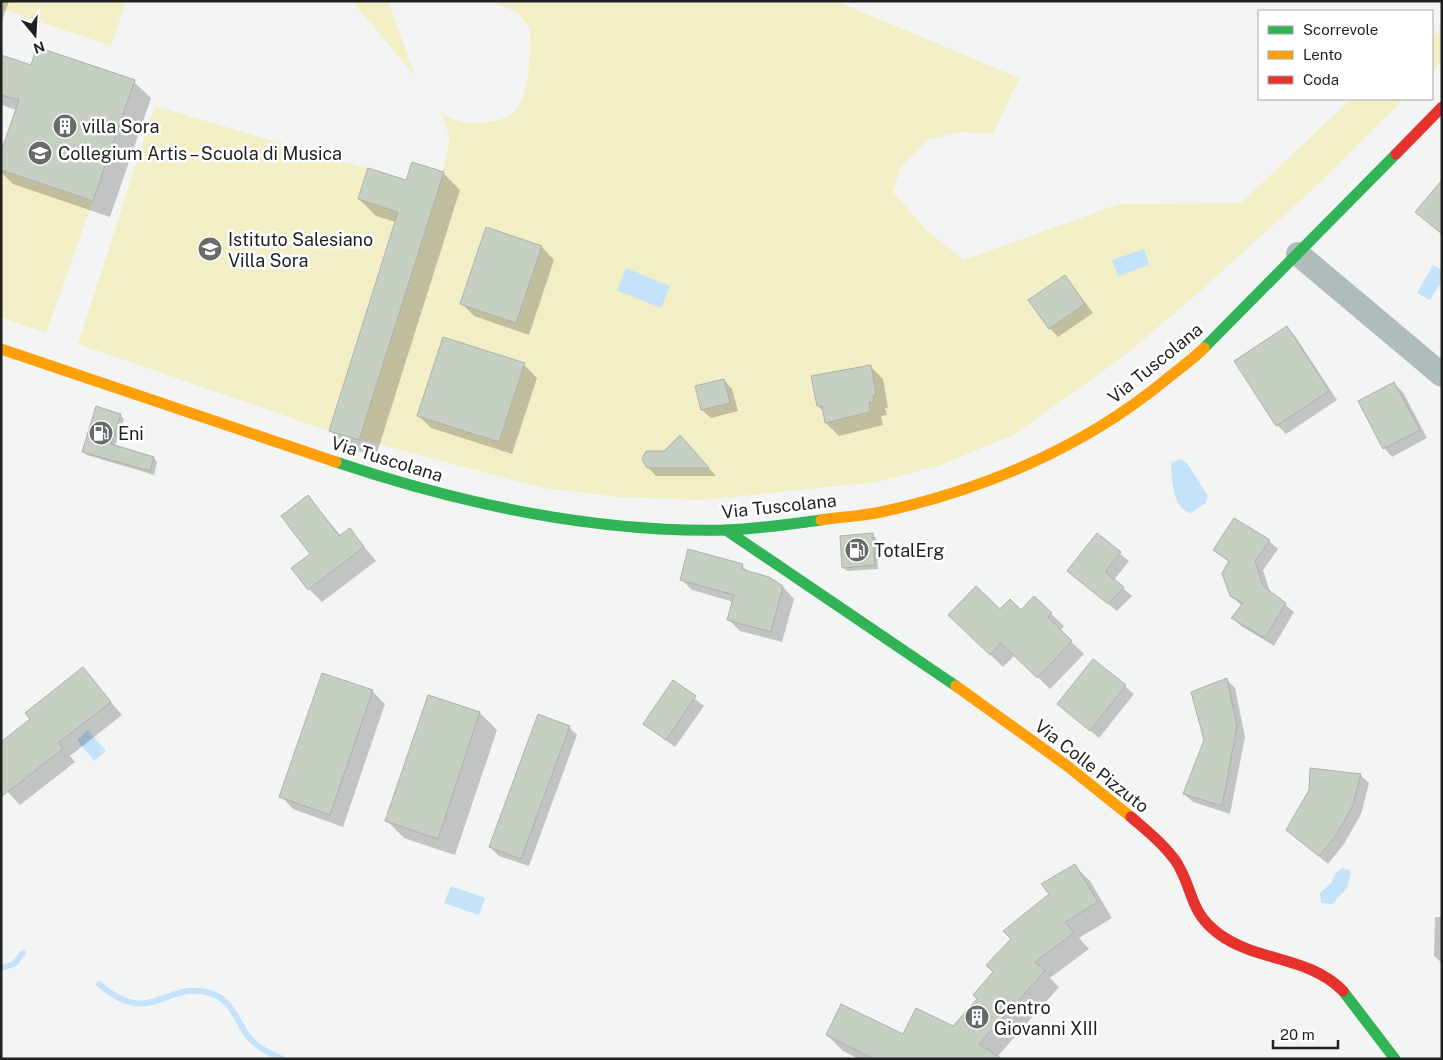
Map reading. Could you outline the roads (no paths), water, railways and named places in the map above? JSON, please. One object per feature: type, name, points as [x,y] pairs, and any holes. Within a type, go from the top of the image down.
[{"type":"main road","name":"Via Tuscolana","points":[[1,349],[377,476],[459,499],[508,510],[595,523],[651,528],[726,530],[784,526],[901,507],[981,484],[1042,459],[1091,433],[1126,411],[1180,370],[1298,254],[1442,107]]},
{"type":"main road","name":"Via Colle Pizzuto","points":[[726,530],[866,621],[1047,751],[1140,826],[1167,851],[1180,870],[1191,904],[1209,927],[1228,940],[1242,946],[1319,972],[1345,995],[1395,1059]]},
{"type":"street","points":[[1298,254],[1442,375]]},
{"type":"water","points":[[1144,249],[1149,265],[1118,276],[1112,260]]},
{"type":"water","points":[[1433,265],[1442,270],[1442,281],[1430,300],[1417,293]]},
{"type":"water","points":[[626,268],[670,286],[661,308],[617,290]]},
{"type":"water","points":[[1180,459],[1187,463],[1208,496],[1206,503],[1191,513],[1180,506],[1174,492],[1171,463]]},
{"type":"water","points":[[88,730],[106,751],[94,761],[77,740]]},
{"type":"water","points":[[1342,868],[1349,870],[1351,873],[1347,888],[1332,904],[1321,903],[1320,893],[1331,883],[1335,874]]},
{"type":"water","points":[[451,886],[485,898],[479,915],[444,903]]},
{"type":"waterway","points":[[1,968],[14,964],[23,953]]},
{"type":"waterway","points":[[99,984],[117,997],[132,1003],[145,1003],[181,992],[210,993],[228,1005],[254,1043],[282,1059]]},
{"type":"place","name":"villa Sora","points":[[65,126]]},
{"type":"place","name":"Collegium Artis – Scuola di Musica","points":[[40,153]]},
{"type":"place","name":"Istituto Salesiano Villa Sora","points":[[210,249]]},
{"type":"place","name":"Eni","points":[[101,433]]},
{"type":"place","name":"TotalErg","points":[[857,550]]},
{"type":"place","name":"Centro Giovanni XIII","points":[[977,1017]]}]
